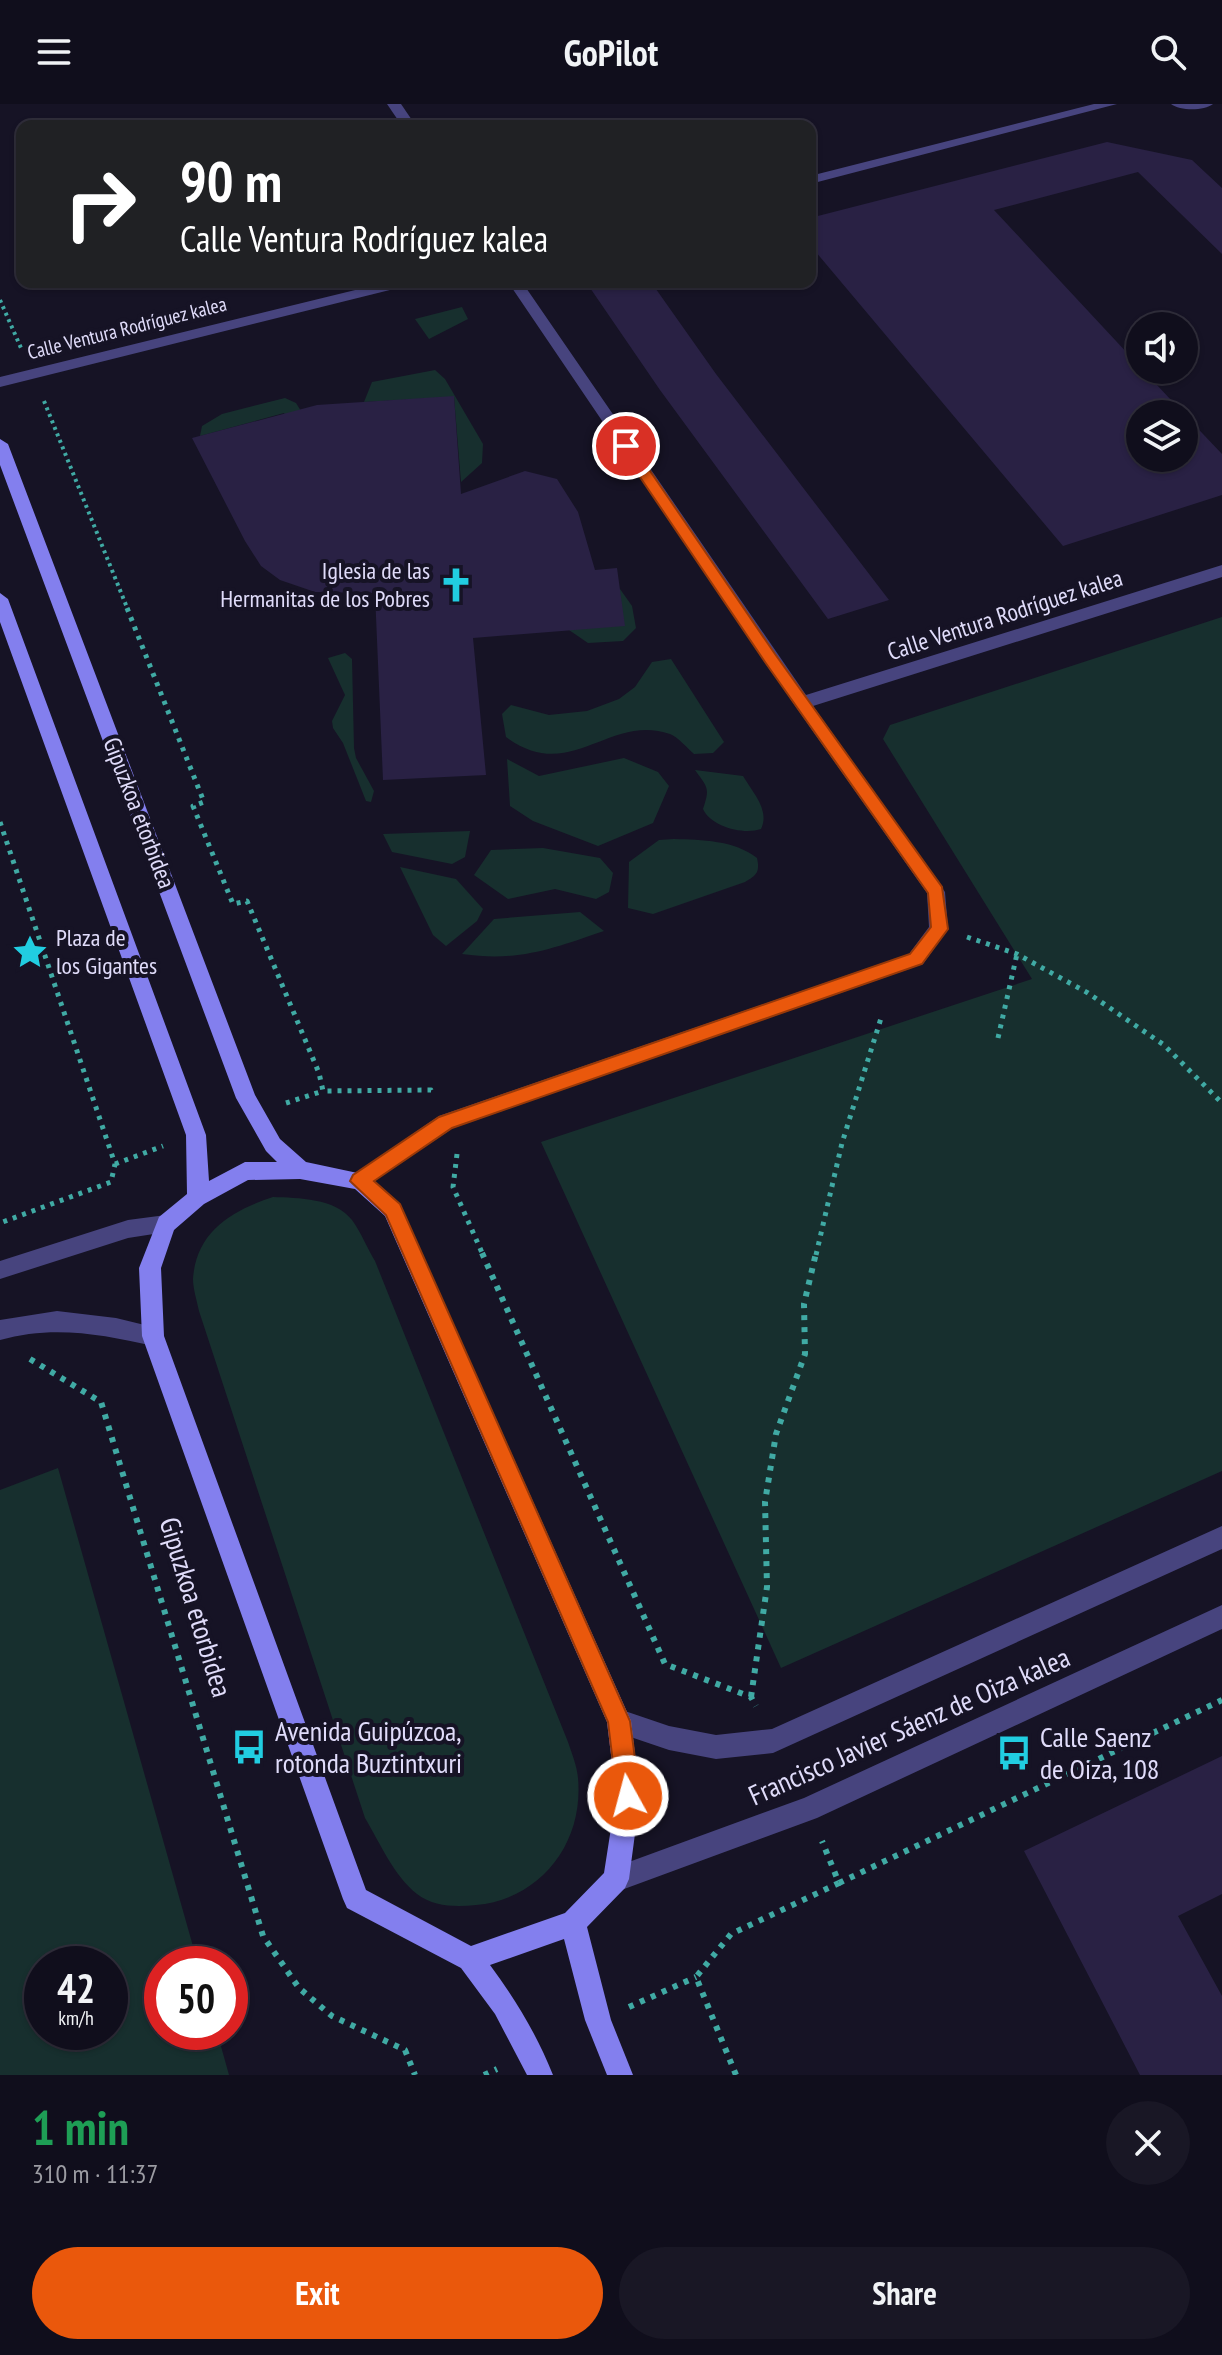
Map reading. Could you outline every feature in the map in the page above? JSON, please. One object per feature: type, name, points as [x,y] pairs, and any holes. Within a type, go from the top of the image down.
[{"type":"main road","name":"Gipuzkoa etorbidea","points":[[0,444],[246,1098],[273,1145],[300,1170]]},
{"type":"main road","points":[[0,599],[196,1135],[199,1170],[197,1198]]},
{"type":"main road","points":[[470,1959],[573,1923],[616,1879],[628,1796],[619,1721],[393,1210],[360,1181],[300,1170],[245,1171],[197,1198],[166,1224],[150,1268],[153,1336],[356,1899],[470,1959],[504,2005],[540,2075]]},
{"type":"main road","points":[[573,1923],[598,2020],[620,2075]]},
{"type":"street","points":[[816,178],[1110,104]]},
{"type":"street","points":[[1178,104],[1206,104]]},
{"type":"street","points":[[1214,104],[1222,110]]},
{"type":"street","name":"Calle Ventura Rodríguez kalea","points":[[0,382],[381,288]]},
{"type":"street","points":[[360,1181],[446,1122],[916,959],[939,929],[936,892],[802,703],[519,288]]},
{"type":"street","name":"Calle Ventura Rodríguez kalea","points":[[802,703],[1222,571]]},
{"type":"street","points":[[0,1270],[128,1229],[166,1224]]},
{"type":"street","points":[[0,1330],[19,1323],[102,1323],[153,1336]]},
{"type":"street","name":"Francisco Javier Sáenz de Oiza kalea","points":[[619,1721],[669,1738],[716,1747],[773,1741],[1222,1537]]},
{"type":"street","name":"Francisco Javier Sáenz de Oiza kalea","points":[[616,1879],[808,1809],[1222,1617]]},
{"type":"path","points":[[0,300],[25,357]]},
{"type":"path","points":[[42,395],[204,802],[193,806],[198,820],[233,904],[247,901],[319,1073],[323,1091]]},
{"type":"path","points":[[0,822],[115,1164],[111,1182],[0,1223]]},
{"type":"path","points":[[939,929],[1017,954],[1088,993],[1164,1045],[1222,1103]]},
{"type":"path","points":[[998,1038],[1017,954]]},
{"type":"path","points":[[763,1719],[751,1697],[767,1587],[765,1502],[776,1434],[805,1354],[804,1304],[842,1143],[882,1015]]},
{"type":"path","points":[[280,1105],[323,1091],[431,1090],[435,1099]]},
{"type":"path","points":[[115,1164],[168,1145]]},
{"type":"path","points":[[458,1148],[453,1187],[665,1664],[751,1697]]},
{"type":"path","name":"Gipuzkoa etorbidea","points":[[29,1359],[101,1402],[263,1936],[299,1988],[332,2016],[405,2050],[415,2075]]},
{"type":"path","points":[[615,2013],[696,1977],[731,1934],[1222,1700]]},
{"type":"path","points":[[823,1844],[839,1883]]},
{"type":"path","points":[[696,1977],[736,2075]]},
{"type":"path","points":[[484,2075],[495,2069]]},
{"type":"green space","points":[[462,307],[468,319],[429,339],[415,319]]},
{"type":"green space","points":[[435,370],[445,379],[483,444],[482,463],[461,482],[454,397],[364,402],[372,382]]},
{"type":"green space","points":[[285,398],[296,403],[301,411],[291,424],[284,413],[200,436],[202,426],[222,414]]},
{"type":"green space","points":[[620,589],[632,606],[636,628],[623,641],[588,643],[569,630]]},
{"type":"green space","points":[[1222,617],[1222,1471],[781,1668],[541,1142],[1032,979],[883,739],[890,725]]},
{"type":"green space","points":[[345,653],[352,659],[354,748],[356,758],[374,791],[371,802],[366,801],[343,743],[333,728],[332,721],[345,695],[328,658]]},
{"type":"green space","points":[[671,659],[724,742],[713,753],[694,754],[673,735],[648,730],[627,732],[570,752],[550,754],[529,750],[506,737],[502,714],[511,705],[549,715],[587,711],[619,699],[635,687],[652,662]]},
{"type":"green space","points":[[624,758],[658,772],[669,786],[653,823],[598,846],[533,821],[510,806],[507,759],[539,776]]},
{"type":"green space","points":[[695,770],[743,776],[762,808],[761,829],[746,831],[713,821],[703,809],[706,788]]},
{"type":"green space","points":[[470,831],[465,857],[452,864],[392,852],[383,834]]},
{"type":"green space","points":[[659,840],[717,842],[738,848],[757,858],[758,870],[745,882],[653,914],[628,908],[629,862]]},
{"type":"green space","points":[[543,848],[600,858],[613,873],[609,892],[596,899],[555,889],[508,899],[474,875],[491,850]]},
{"type":"green space","points":[[400,867],[456,879],[483,909],[477,921],[446,946],[433,935]]},
{"type":"green space","points":[[580,912],[604,931],[518,955],[462,954],[494,919]]},
{"type":"green space","points":[[273,1197],[316,1201],[336,1207],[352,1220],[375,1261],[574,1760],[578,1802],[566,1845],[554,1864],[538,1879],[520,1892],[499,1900],[453,1906],[438,1904],[417,1894],[394,1869],[365,1818],[199,1311],[193,1279],[201,1248],[209,1235],[231,1216]]},
{"type":"green space","points":[[58,1468],[193,1946],[144,1946],[144,2050],[222,2050],[229,2075],[0,2075],[0,1490]]},
{"type":"building","points":[[1107,142],[1192,160],[1222,188],[1222,254],[1138,172],[994,210],[1126,351],[1126,384],[1157,384],[1172,400],[1126,400],[1126,472],[1198,472],[1198,428],[1222,454],[1222,495],[1063,546],[816,252],[816,216]]},
{"type":"building","points":[[590,288],[655,288],[716,374],[889,600],[828,619],[660,390]]},
{"type":"building","name":"Iglesia de las Hermanitas de los Pobres","points":[[454,396],[461,494],[525,471],[557,479],[578,512],[595,570],[617,568],[625,626],[473,638],[486,775],[383,780],[375,593],[315,592],[280,580],[261,566],[192,438],[317,405]]},
{"type":"building","points":[[1222,1756],[1222,1894],[1178,1916],[1222,1996],[1222,2075],[1140,2075],[1024,1851]]},
{"type":"place","name":"Iglesia de las Hermanitas de los Pobres","points":[[456,585]]},
{"type":"place","name":"Plaza de los Gigantes","points":[[30,952]]},
{"type":"place","name":"Avenida Guipúzcoa, rotonda Buztintxuri","points":[[249,1747]]},
{"type":"place","name":"Calle Saenz de Oiza, 108","points":[[1014,1753]]},
{"type":"route","points":[[626,446],[770,658],[936,892],[939,929],[916,959],[446,1122],[360,1181],[393,1210],[619,1721],[628,1796]]}]
